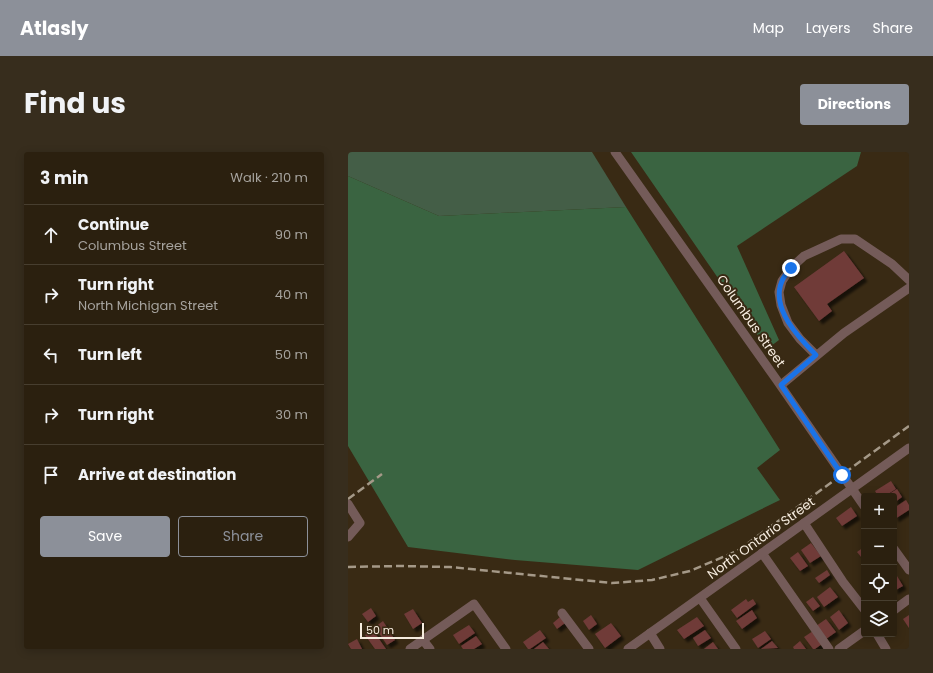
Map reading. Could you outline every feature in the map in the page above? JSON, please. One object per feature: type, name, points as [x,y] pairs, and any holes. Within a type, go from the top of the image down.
[{"type":"street","name":"Columbus Street","points":[[615,152],[781,385],[861,502]]},
{"type":"street","points":[[816,355],[800,339],[788,323],[781,305],[779,292],[782,281],[791,268],[804,256],[841,239],[855,239],[892,264],[909,280]]},
{"type":"street","points":[[781,385],[844,333],[909,288]]},
{"type":"street","name":"North Ontario Street","points":[[628,649],[852,489],[907,453]]},
{"type":"street","points":[[348,504],[360,523],[348,537]]},
{"type":"street","points":[[804,523],[843,582],[861,605]]},
{"type":"street","points":[[762,553],[829,649]]},
{"type":"street","points":[[897,553],[909,570]]},
{"type":"street","points":[[700,598],[736,649]]},
{"type":"street","points":[[897,608],[909,599]]},
{"type":"street","points":[[410,649],[474,604],[506,649]]},
{"type":"street","points":[[562,613],[589,649]]},
{"type":"street","points":[[650,633],[660,649]]},
{"type":"street","points":[[839,649],[861,633]]},
{"type":"street","points":[[879,637],[886,649]]},
{"type":"street","points":[[423,640],[430,649]]},
{"type":"green space","points":[[348,152],[592,152],[626,207],[439,216],[348,176]]},
{"type":"green space","points":[[631,152],[861,152],[857,166],[737,246],[779,340],[767,349]]},
{"type":"green space","points":[[348,176],[439,216],[626,207],[780,450],[757,468],[780,500],[638,570],[515,560],[408,547],[348,446]]},
{"type":"building","points":[[844,251],[864,278],[827,304],[832,311],[819,321],[794,287]]},
{"type":"building","points":[[891,481],[896,489],[890,493],[876,493],[875,491]]},
{"type":"building","points":[[897,489],[902,497],[897,501],[897,493],[891,493]]},
{"type":"building","points":[[906,500],[909,505],[909,510],[897,518],[897,506]]},
{"type":"building","points":[[851,507],[857,516],[842,526],[836,518]]},
{"type":"building","points":[[811,543],[821,556],[810,563],[801,550]]},
{"type":"building","points":[[861,549],[861,557],[857,552]]},
{"type":"building","points":[[798,552],[808,566],[800,571],[790,558]]},
{"type":"building","points":[[827,570],[830,575],[819,583],[815,578]]},
{"type":"building","points":[[897,576],[903,586],[897,589]]},
{"type":"building","points":[[830,587],[838,597],[824,607],[817,597]]},
{"type":"building","points":[[813,597],[820,606],[813,611],[806,602]]},
{"type":"building","points":[[746,599],[748,602],[753,599],[756,604],[737,618],[731,610]]},
{"type":"building","points":[[371,608],[376,616],[368,622],[362,614]]},
{"type":"building","points":[[413,609],[422,623],[413,629],[404,614]]},
{"type":"building","points":[[752,610],[757,618],[742,629],[736,621]]},
{"type":"building","points":[[839,610],[848,623],[839,630],[830,617]]},
{"type":"building","points":[[591,615],[597,624],[589,630],[583,621]]},
{"type":"building","points":[[909,615],[909,628],[903,619]]},
{"type":"building","points":[[560,617],[565,623],[557,629],[553,623]]},
{"type":"building","points":[[697,617],[704,626],[684,639],[677,630]]},
{"type":"building","points":[[826,619],[836,632],[826,639],[816,626]]},
{"type":"building","points":[[383,621],[395,640],[387,645],[375,627]]},
{"type":"building","points":[[611,623],[621,636],[605,648],[595,634]]},
{"type":"building","points":[[469,625],[475,633],[459,644],[453,635]]},
{"type":"building","points":[[373,630],[386,649],[375,649],[365,635]]},
{"type":"building","points":[[540,630],[546,638],[528,649],[523,642]]},
{"type":"building","points":[[705,630],[711,638],[698,646],[693,638]]},
{"type":"building","points":[[765,631],[771,639],[758,648],[752,639]]},
{"type":"building","points":[[813,631],[822,644],[815,649],[813,649],[804,637]]},
{"type":"building","points":[[476,636],[482,644],[474,649],[463,649],[461,646]]},
{"type":"building","points":[[357,639],[362,649],[351,649],[348,644]]},
{"type":"building","points":[[772,641],[778,648],[761,649]]},
{"type":"building","points":[[800,641],[806,649],[794,649],[793,647]]},
{"type":"building","points":[[543,642],[549,649],[534,649]]},
{"type":"building","points":[[713,642],[718,649],[704,649]]},
{"type":"railway","points":[[348,567],[450,567],[612,583],[652,580],[690,571],[737,551],[909,426]]},
{"type":"railway","points":[[348,499],[382,474]]},
{"type":"route","points":[[791,268],[782,281],[779,292],[781,305],[788,323],[800,339],[816,355],[793,373],[781,385],[842,475]]}]
